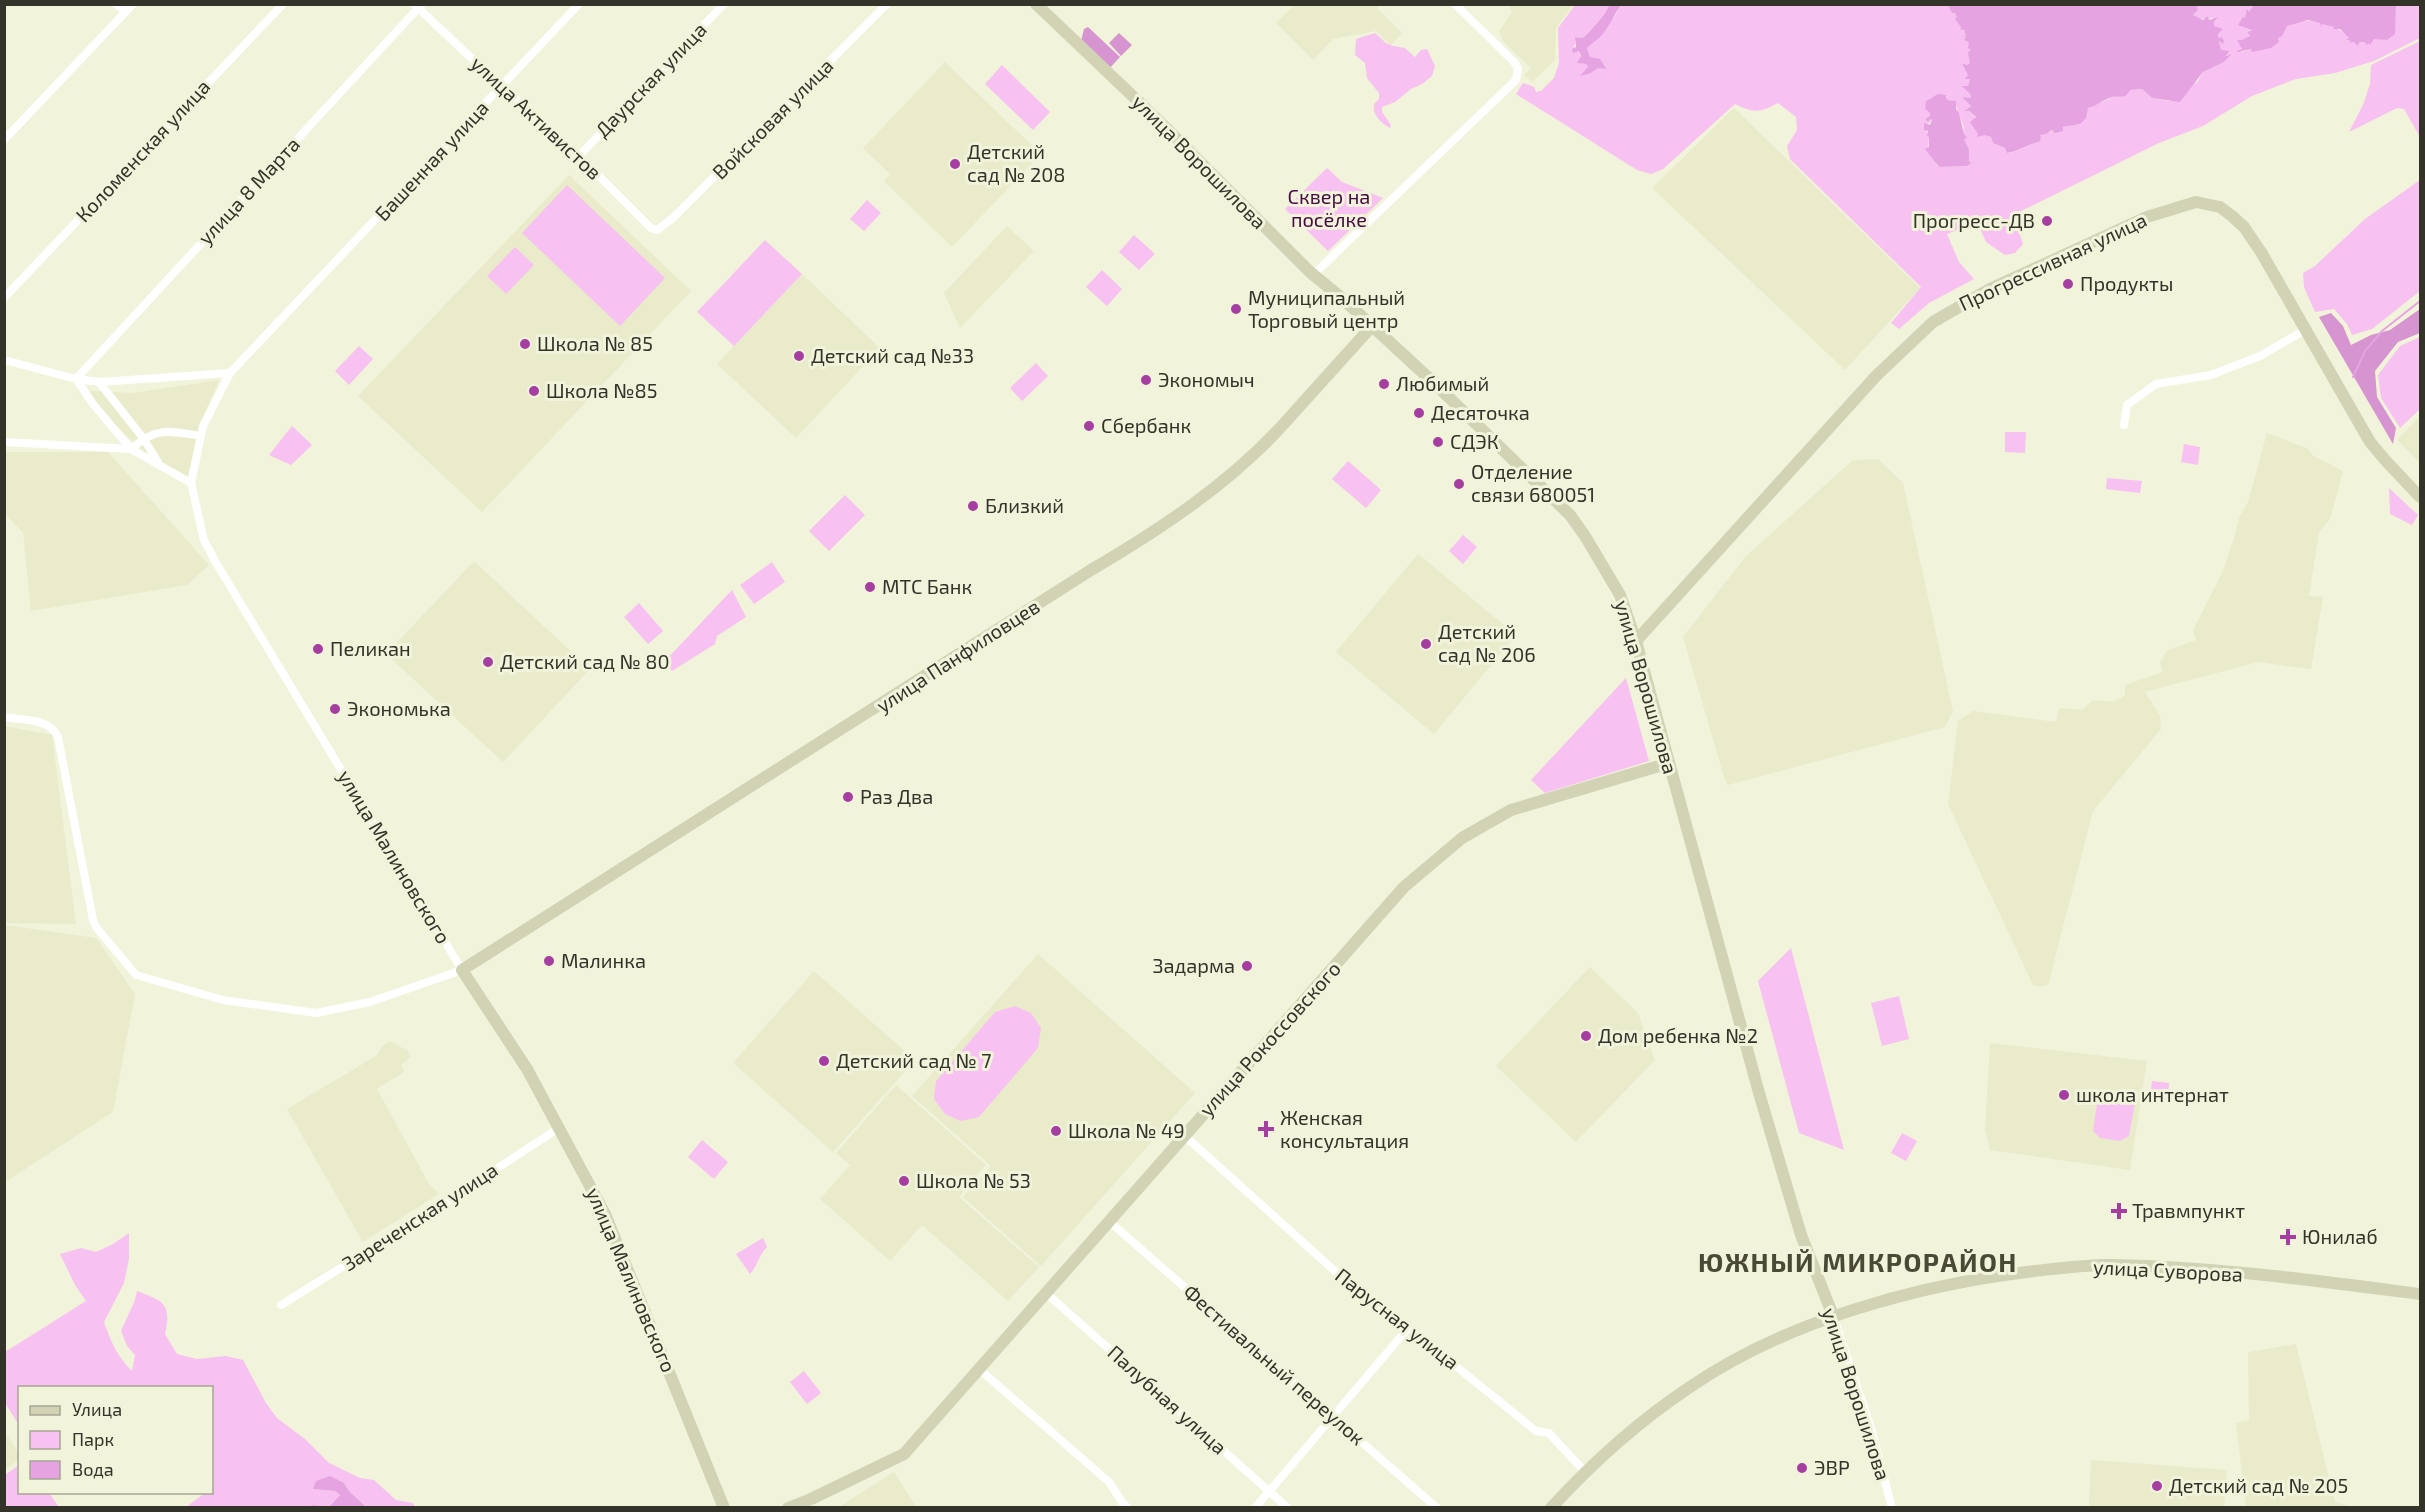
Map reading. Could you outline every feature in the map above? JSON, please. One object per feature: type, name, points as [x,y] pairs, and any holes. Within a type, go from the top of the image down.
[{"type":"street","points":[[116,4],[125,11]]},
{"type":"street","points":[[4,140],[133,4]]},
{"type":"street","name":"Коломенская улица","points":[[4,298],[283,4]]},
{"type":"street","name":"Башенная улица","points":[[358,239],[579,4]]},
{"type":"street","name":"Даурская улица","points":[[579,156],[724,4]]},
{"type":"street","name":"Войсковая улица","points":[[657,230],[673,218],[755,138],[887,4]]},
{"type":"street","name":"улица Ворошилова","points":[[1036,4],[1162,124],[1313,275],[1344,300],[1474,421],[1570,515],[1620,595],[1636,641],[1759,1093],[1809,1257],[1834,1318],[1871,1428],[1892,1508]]},
{"type":"street","points":[[1313,275],[1516,80],[1518,68],[1514,62],[1455,4]]},
{"type":"street","name":"улица Активистов","points":[[419,6],[502,87],[579,156],[651,228],[657,230]]},
{"type":"street","name":"улица 8 Марта","points":[[76,379],[419,6]]},
{"type":"street","name":"Прогрессивная улица","points":[[1636,641],[1814,443],[1903,349],[1933,322],[1990,288],[2147,217],[2188,204],[2204,203],[2220,207],[2244,227],[2370,441],[2385,461],[2421,497]]},
{"type":"street","name":"улица Малиновского","points":[[358,239],[230,373],[203,426],[191,483],[204,540],[462,970],[527,1069],[587,1176],[619,1243],[724,1508]]},
{"type":"street","name":"улица Панфиловцев","points":[[462,970],[1137,543],[1190,505],[1259,448],[1372,326]]},
{"type":"street","points":[[2124,425],[2127,405],[2156,384],[2211,375],[2260,356],[2305,330]]},
{"type":"street","points":[[4,360],[76,379],[99,382],[230,373]]},
{"type":"street","points":[[76,379],[93,404],[131,449],[191,483]]},
{"type":"street","points":[[99,382],[143,438],[159,465]]},
{"type":"street","points":[[4,442],[131,449],[143,438],[165,430],[201,436]]},
{"type":"street","points":[[4,717],[48,724],[55,730],[93,920],[96,927],[136,975],[223,1000],[316,1012],[370,1002],[462,970]]},
{"type":"street","name":"улица Рокоссовского","points":[[788,1508],[904,1454],[1404,887],[1462,838],[1511,810],[1669,763]]},
{"type":"street","name":"Зареченская улица","points":[[282,1305],[482,1180],[484,1176],[559,1128]]},
{"type":"street","name":"Парусная улица","points":[[1185,1136],[1378,1310],[1389,1312],[1536,1431],[1549,1434],[1585,1472]]},
{"type":"street","name":"Фестивальный переулок","points":[[1110,1222],[1437,1508]]},
{"type":"street","name":"улица Суворова","points":[[1551,1508],[1585,1472],[1629,1432],[1689,1387],[1754,1350],[1834,1318],[1913,1292],[2012,1274],[2114,1265],[2194,1269],[2421,1294]]},
{"type":"street","name":"Палубная улица","points":[[1046,1293],[1288,1508]]},
{"type":"street","points":[[1255,1508],[1409,1328]]},
{"type":"street","points":[[979,1369],[1109,1482],[1128,1508]]},
{"type":"shaded area","points":[[1294,5],[1380,5],[1377,8],[1402,33],[1391,45],[1376,31],[1333,39],[1313,60],[1276,23]]},
{"type":"shaded area","points":[[1509,5],[1573,5],[1556,28],[1555,60],[1532,82],[1524,75],[1531,68],[1503,41],[1499,31],[1512,12]]},
{"type":"shaded area","points":[[1088,27],[1120,57],[1107,71],[1080,45],[1084,29]]},
{"type":"shaded area","points":[[1119,33],[1132,45],[1121,56],[1109,43]]},
{"type":"shaded area","name":"Детский сад № 208","points":[[945,62],[1041,154],[952,247],[884,181],[890,174],[863,148]]},
{"type":"shaded area","points":[[1734,108],[1920,288],[1845,370],[1652,188]]},
{"type":"shaded area","name":"Школа № 85","points":[[569,175],[691,291],[482,512],[358,396]]},
{"type":"shaded area","points":[[1007,226],[1034,251],[960,328],[944,293]]},
{"type":"shaded area","name":"Детский сад №33","points":[[802,274],[880,348],[796,438],[717,364]]},
{"type":"shaded area","points":[[2420,309],[2420,333],[2398,342],[2375,371],[2377,397],[2396,428],[2393,444],[2319,317],[2331,313],[2343,326],[2351,345],[2371,335],[2390,330]]},
{"type":"shaded area","points":[[219,380],[199,426],[188,477],[148,455],[77,390],[133,393]]},
{"type":"shaded area","points":[[2420,416],[2420,463],[2397,440]]},
{"type":"shaded area","points":[[2267,433],[2309,449],[2312,455],[2343,471],[2330,519],[2319,532],[2309,596],[2323,597],[2311,669],[2258,662],[2145,692],[2160,715],[2161,729],[2093,811],[2048,985],[2040,987],[2033,985],[1948,804],[1958,721],[1973,711],[2056,722],[2058,710],[2061,708],[2082,710],[2093,700],[2114,702],[2125,695],[2125,685],[2163,672],[2160,662],[2168,650],[2196,640],[2193,630],[2223,571],[2239,518],[2248,502]]},
{"type":"shaded area","points":[[4,452],[108,452],[209,565],[187,585],[31,611],[23,532],[5,515]]},
{"type":"shaded area","points":[[1878,459],[1903,483],[1953,711],[1945,727],[1728,785],[1683,637],[1746,556],[1853,460]]},
{"type":"shaded area","name":"Детский сад № 206","points":[[1418,554],[1516,635],[1434,734],[1336,652]]},
{"type":"shaded area","name":"Детский сад № 80","points":[[474,561],[590,669],[503,762],[386,654]]},
{"type":"shaded area","points":[[4,726],[52,735],[76,924],[5,923]]},
{"type":"shaded area","points":[[5,925],[96,938],[135,994],[113,1112],[5,1182]]},
{"type":"shaded area","name":"Школа № 49","points":[[1038,954],[1195,1093],[1041,1266],[963,1197],[991,1166],[912,1096]]},
{"type":"shaded area","name":"Дом ребенка №2","points":[[1590,967],[1638,1013],[1655,1060],[1576,1142],[1496,1066]]},
{"type":"shaded area","name":"Детский сад № 7","points":[[814,971],[915,1060],[833,1152],[733,1063]]},
{"type":"shaded area","points":[[389,1041],[407,1050],[411,1057],[401,1065],[404,1072],[377,1089],[429,1184],[439,1194],[363,1242],[287,1109],[376,1056]]},
{"type":"shaded area","name":"школа интернат","points":[[1990,1043],[2147,1061],[2130,1170],[1990,1150],[1985,1130]]},
{"type":"shaded area","name":"Школа № 53","points":[[896,1085],[986,1165],[959,1197],[1039,1267],[1008,1301],[922,1225],[890,1261],[820,1199],[850,1165],[836,1153]]},
{"type":"shaded area","points":[[2296,1344],[2335,1502],[2353,1507],[2246,1507],[2236,1423],[2249,1420],[2248,1352]]},
{"type":"shaded area","points":[[5,1432],[18,1452],[18,1461],[5,1470]]},
{"type":"shaded area","name":"Детский сад № 205","points":[[2091,1460],[2227,1470],[2224,1507],[2089,1507]]},
{"type":"shaded area","points":[[894,1472],[916,1507],[839,1507]]},
{"type":"green space","points":[[1575,5],[1609,5],[1602,17],[1583,38],[1576,37],[1573,53],[1579,51],[1582,64],[1588,67],[1585,73],[1591,73],[1598,68],[1607,68],[1603,63],[1590,57],[1587,48],[1615,16],[1621,5],[1948,5],[1952,12],[1955,12],[1967,37],[1964,40],[1970,42],[1971,63],[1967,65],[1963,63],[1970,79],[1968,86],[1963,86],[1971,99],[1963,97],[1971,106],[1965,110],[1973,115],[1983,131],[1991,137],[1993,143],[2005,148],[2008,153],[2039,142],[2039,135],[2080,124],[2088,108],[2130,90],[2142,89],[2152,98],[2170,101],[2198,81],[2203,72],[2224,62],[2231,55],[2225,55],[2228,53],[2221,51],[2219,43],[2222,40],[2218,33],[2222,30],[2214,26],[2217,18],[2198,19],[2193,15],[2198,10],[2197,5],[2254,5],[2239,24],[2252,29],[2247,32],[2250,36],[2241,43],[2241,52],[2251,49],[2257,51],[2279,41],[2278,38],[2287,26],[2302,21],[2329,25],[2344,33],[2349,38],[2347,41],[2351,40],[2359,45],[2360,42],[2377,38],[2387,40],[2394,31],[2396,5],[2420,5],[2420,38],[2374,61],[2335,73],[2296,79],[2252,96],[2203,126],[2159,143],[2013,215],[2023,244],[2015,253],[2005,255],[1986,242],[1977,222],[1947,234],[1959,262],[1974,279],[1929,303],[1899,329],[1891,323],[1921,287],[1790,159],[1787,146],[1797,130],[1796,117],[1778,103],[1756,111],[1735,104],[1663,169],[1651,174],[1637,170],[1516,94],[1523,83],[1534,87],[1536,92],[1541,91],[1554,78],[1559,63],[1558,28]],"holes":[[[1940,95],[1947,96],[1946,100],[1955,101],[1963,124],[1970,163],[1967,166],[1938,167],[1928,150],[1929,137],[1925,128],[1932,120],[1930,118],[1928,122],[1925,119],[1930,117],[1930,113],[1925,109],[1930,98]]]},
{"type":"green space","points":[[1375,33],[1386,43],[1405,48],[1415,57],[1421,50],[1427,49],[1435,66],[1432,76],[1422,84],[1411,89],[1395,102],[1382,107],[1382,112],[1391,125],[1390,128],[1376,115],[1374,104],[1379,99],[1379,93],[1367,78],[1365,63],[1355,55],[1356,39]]},
{"type":"green space","points":[[2420,41],[2420,137],[2404,109],[2397,108],[2349,132],[2363,105],[2370,84],[2371,65]]},
{"type":"green space","points":[[1002,65],[1050,112],[1033,130],[985,84]]},
{"type":"green space","name":"Сквер на посёлке","points":[[1327,168],[1342,182],[1383,198],[1328,251],[1285,209]]},
{"type":"green space","points":[[2420,180],[2420,291],[2372,329],[2352,335],[2347,324],[2334,309],[2315,312],[2304,287],[2303,273],[2315,266],[2365,219]]},
{"type":"green space","points":[[567,185],[665,278],[620,326],[522,233]]},
{"type":"green space","points":[[867,200],[881,213],[864,231],[850,219]]},
{"type":"green space","points":[[1134,235],[1155,254],[1139,270],[1119,252]]},
{"type":"green space","points":[[765,240],[802,274],[734,346],[697,312]]},
{"type":"green space","points":[[515,247],[534,265],[506,294],[487,276]]},
{"type":"green space","points":[[1102,270],[1122,289],[1107,306],[1086,287]]},
{"type":"green space","points":[[2420,337],[2420,409],[2400,428],[2381,398],[2378,375],[2400,346]]},
{"type":"green space","points":[[359,346],[373,359],[349,385],[335,371]]},
{"type":"green space","points":[[1036,363],[1048,376],[1022,401],[1010,388]]},
{"type":"green space","points":[[292,426],[312,445],[291,465],[269,455]]},
{"type":"green space","points":[[2005,432],[2026,432],[2025,453],[2005,452]]},
{"type":"green space","points":[[2184,444],[2200,447],[2198,465],[2181,462]]},
{"type":"green space","points":[[1348,461],[1381,490],[1366,508],[1332,479]]},
{"type":"green space","points":[[2107,478],[2142,481],[2140,493],[2106,489]]},
{"type":"green space","points":[[2389,488],[2418,515],[2412,525],[2390,514]]},
{"type":"green space","points":[[845,495],[865,515],[829,551],[809,531]]},
{"type":"green space","points":[[1463,535],[1477,547],[1463,564],[1449,551]]},
{"type":"green space","points":[[772,562],[785,582],[754,604],[740,585]]},
{"type":"green space","points":[[732,590],[746,617],[717,636],[715,644],[672,671],[665,661]]},
{"type":"green space","points":[[639,603],[663,631],[648,644],[624,617]]},
{"type":"green space","points":[[1626,678],[1649,761],[1545,793],[1531,780]]},
{"type":"green space","points":[[1791,948],[1844,1150],[1799,1133],[1758,981]]},
{"type":"green space","points":[[1899,996],[1909,1039],[1882,1046],[1871,1003]]},
{"type":"green space","points":[[1015,1006],[1031,1013],[1041,1028],[1038,1048],[979,1117],[961,1121],[945,1114],[934,1099],[936,1081],[995,1012]]},
{"type":"green space","points":[[2152,1081],[2169,1083],[2168,1099],[2150,1097]]},
{"type":"green space","points":[[2104,1091],[2129,1095],[2135,1102],[2129,1136],[2120,1141],[2100,1138],[2093,1131],[2098,1098]]},
{"type":"green space","points":[[1902,1133],[1917,1141],[1906,1161],[1891,1153]]},
{"type":"green space","points":[[702,1140],[728,1162],[714,1179],[688,1157]]},
{"type":"green space","points":[[129,1233],[129,1259],[124,1283],[104,1322],[115,1348],[132,1371],[135,1355],[127,1346],[121,1331],[137,1291],[159,1301],[166,1309],[165,1334],[177,1354],[197,1359],[226,1356],[243,1360],[266,1403],[277,1418],[305,1439],[329,1463],[360,1478],[374,1480],[396,1500],[413,1503],[415,1507],[366,1507],[344,1483],[314,1489],[335,1491],[340,1495],[329,1507],[313,1505],[310,1508],[186,1507],[204,1494],[213,1494],[213,1386],[18,1386],[18,1423],[5,1403],[5,1352],[86,1301],[75,1285],[60,1254],[81,1248],[96,1252]]},
{"type":"green space","points":[[763,1238],[767,1247],[750,1274],[736,1254]]},
{"type":"green space","points":[[804,1371],[821,1393],[807,1404],[790,1382]]},
{"type":"green space","points":[[18,1466],[18,1494],[50,1494],[59,1507],[5,1507],[5,1475]]},
{"type":"water","points":[[2396,4],[2395,34],[2387,40],[2374,39],[2370,45],[2360,42],[2358,46],[2354,42],[2349,43],[2351,41],[2346,40],[2349,38],[2340,29],[2333,29],[2334,27],[2322,24],[2321,27],[2320,23],[2308,20],[2287,26],[2282,36],[2278,38],[2279,42],[2271,48],[2252,52],[2251,49],[2237,51],[2242,49],[2237,40],[2250,36],[2247,32],[2252,30],[2238,25],[2243,17],[2245,18],[2247,9],[2249,12],[2254,5]]},
{"type":"water","points":[[1609,5],[1621,5],[1599,38],[1587,48],[1590,57],[1600,59],[1607,69],[1598,68],[1580,76],[1588,67],[1586,64],[1577,63],[1581,56],[1579,51],[1573,53],[1572,49],[1576,47],[1575,37],[1583,38],[1602,18]]},
{"type":"water","points":[[1948,5],[2197,5],[2198,10],[2193,15],[2203,20],[2208,16],[2209,20],[2218,17],[2214,26],[2223,29],[2218,34],[2219,38],[2223,37],[2224,40],[2223,44],[2219,41],[2221,50],[2229,51],[2226,56],[2232,54],[2224,62],[2203,72],[2180,102],[2152,98],[2142,89],[2130,90],[2125,96],[2110,98],[2088,108],[2086,118],[2080,124],[2063,127],[2063,131],[2055,133],[2052,130],[2040,135],[2039,142],[2007,153],[2005,148],[1993,143],[1991,137],[1985,135],[1977,137],[1978,134],[1970,122],[1976,117],[1969,111],[1964,111],[1971,106],[1962,97],[1971,98],[1962,86],[1968,86],[1970,79],[1965,79],[1968,75],[1962,63],[1967,65],[1970,63],[1968,52],[1971,50],[1968,48],[1969,42],[1964,40],[1966,37],[1963,36],[1966,36],[1964,30],[1960,29],[1955,13],[1952,13]]},
{"type":"water","points":[[1938,94],[1946,95],[1947,100],[1956,101],[1956,109],[1967,138],[1964,139],[1969,150],[1969,162],[1972,162],[1967,166],[1939,167],[1925,149],[1929,147],[1929,137],[1927,136],[1928,131],[1924,130],[1924,123],[1930,125],[1932,120],[1928,122],[1925,119],[1930,116],[1925,109],[1926,101]]},
{"type":"water","points":[[330,1476],[344,1483],[366,1507],[329,1507],[340,1495],[335,1491],[313,1489],[316,1481]]},
{"type":"waterway","points":[[2353,377],[2365,351],[2382,331],[2420,301]]},
{"type":"place","name":"Детский сад № 208","points":[[955,164]]},
{"type":"place","name":"Прогресс-ДВ","points":[[2047,221]]},
{"type":"place","name":"Продукты","points":[[2068,284]]},
{"type":"place","name":"Муниципальный Торговый центр","points":[[1236,309]]},
{"type":"place","name":"Школа № 85","points":[[525,344]]},
{"type":"place","name":"Детский сад №33","points":[[799,356]]},
{"type":"place","name":"Экономыч","points":[[1146,380]]},
{"type":"place","name":"Любимый","points":[[1384,384]]},
{"type":"place","name":"Школа №85","points":[[534,391]]},
{"type":"place","name":"Десяточка","points":[[1419,413]]},
{"type":"place","name":"Сбербанк","points":[[1089,426]]},
{"type":"place","name":"СДЭК","points":[[1438,442]]},
{"type":"place","name":"Отделение связи 680051","points":[[1459,484]]},
{"type":"place","name":"Близкий","points":[[973,506]]},
{"type":"place","name":"МТС Банк","points":[[870,587]]},
{"type":"place","name":"Детский сад № 206","points":[[1426,644]]},
{"type":"place","name":"Пеликан","points":[[318,649]]},
{"type":"place","name":"Детский сад № 80","points":[[488,662]]},
{"type":"place","name":"Экономька","points":[[335,709]]},
{"type":"place","name":"Раз Два","points":[[848,797]]},
{"type":"place","name":"Малинка","points":[[549,961]]},
{"type":"place","name":"Задарма","points":[[1247,966]]},
{"type":"place","name":"Дом ребенка №2","points":[[1586,1036]]},
{"type":"place","name":"Детский сад № 7","points":[[824,1061]]},
{"type":"place","name":"школа интернат","points":[[2064,1095]]},
{"type":"place","name":"Женская консультация","points":[[1266,1129]]},
{"type":"place","name":"Школа № 49","points":[[1056,1131]]},
{"type":"place","name":"Школа № 53","points":[[904,1181]]},
{"type":"place","name":"Травмпункт","points":[[2119,1211]]},
{"type":"place","name":"Юнилаб","points":[[2288,1237]]},
{"type":"place","name":"ЭВР","points":[[1802,1468]]},
{"type":"place","name":"Детский сад № 205","points":[[2157,1486]]},
{"type":"district","name":"ЮЖНЫЙ МИКРОРАЙОН","points":[[1858,1263]]}]
